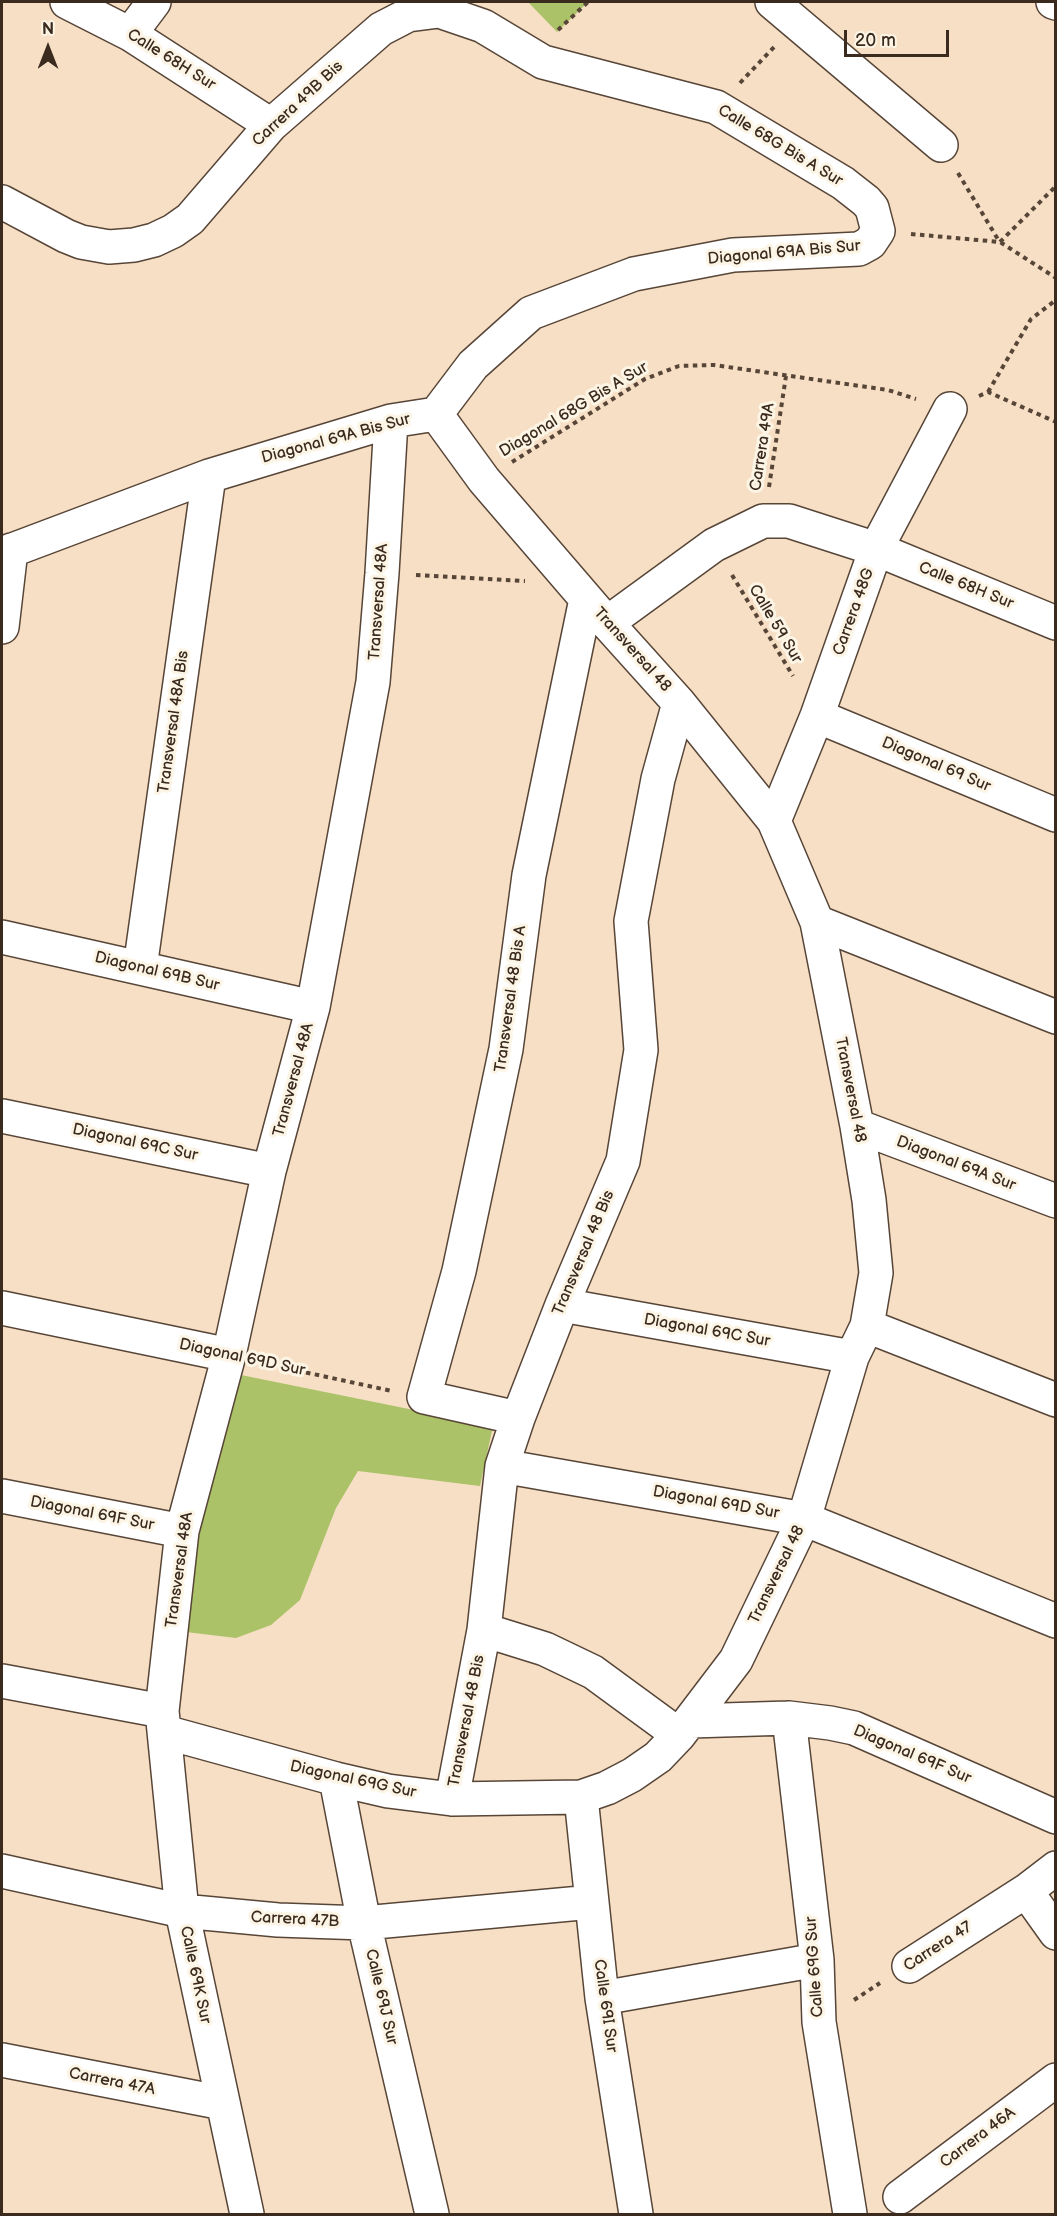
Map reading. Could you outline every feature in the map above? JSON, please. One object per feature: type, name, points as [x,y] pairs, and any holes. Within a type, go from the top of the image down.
[{"type":"street","name":"Calle 68H Sur","points":[[66,2],[130,34],[272,124]]},
{"type":"street","points":[[130,34],[154,2]]},
{"type":"street","points":[[772,2],[941,145]]},
{"type":"street","name":"Carrera 49B Bis","points":[[2,202],[66,236],[81,242],[109,247],[134,245],[173,231],[190,219],[272,124],[381,29],[408,15],[440,11],[483,26]]},
{"type":"street","name":"Calle 68G Bis A Sur","points":[[483,26],[543,62],[716,106],[843,183],[872,208],[878,231]]},
{"type":"street","name":"Diagonal 69A Bis Sur","points":[[6,552],[209,476],[391,421],[436,414],[473,365],[531,313],[634,274],[733,255],[859,249],[870,243],[878,231]]},
{"type":"street","name":"Carrera 48G","points":[[774,821],[817,716],[876,549],[950,409]]},
{"type":"street","name":"Transversal 48","points":[[436,414],[484,480],[679,703],[774,821],[817,922],[857,1126],[869,1200],[876,1274],[867,1326],[852,1357],[804,1519],[736,1660],[685,1728],[658,1757],[633,1775],[607,1788],[580,1797]]},
{"type":"street","name":"Transversal 48A","points":[[164,1721],[182,1531],[229,1355],[269,1171],[313,1007],[373,682],[391,421]]},
{"type":"street","name":"Transversal 48A Bis","points":[[140,968],[209,476]]},
{"type":"street","name":"Calle 68H Sur","points":[[763,521],[789,521],[876,549],[1056,623]]},
{"type":"street","points":[[607,623],[714,545],[763,521]]},
{"type":"street","points":[[2,627],[6,552]]},
{"type":"street","name":"Transversal 48 Bis A","points":[[424,1397],[459,1271],[506,1049],[529,875],[580,592]]},
{"type":"street","name":"Transversal 48 Bis","points":[[452,1799],[484,1630],[502,1466],[562,1305],[623,1161],[641,1050],[631,921],[658,779],[679,703]]},
{"type":"street","name":"Diagonal 69 Sur","points":[[817,716],[1056,815]]},
{"type":"street","points":[[817,922],[1056,1017]]},
{"type":"street","name":"Diagonal 69B Sur","points":[[2,937],[313,1007]]},
{"type":"street","name":"Diagonal 69C Sur","points":[[2,1116],[269,1171]]},
{"type":"street","name":"Diagonal 69A Sur","points":[[857,1126],[1056,1202]]},
{"type":"street","name":"Diagonal 69C Sur","points":[[562,1305],[852,1357]]},
{"type":"street","name":"Diagonal 69D Sur","points":[[2,1308],[229,1355]]},
{"type":"street","points":[[867,1326],[1056,1400]]},
{"type":"street","points":[[424,1397],[518,1418]]},
{"type":"street","name":"Diagonal 69D Sur","points":[[502,1466],[804,1519],[1056,1621]]},
{"type":"street","name":"Diagonal 69F Sur","points":[[2,1496],[182,1531]]},
{"type":"street","points":[[484,1630],[545,1650],[593,1672],[685,1728]]},
{"type":"street","name":"Diagonal 69G Sur","points":[[2,1681],[164,1721],[336,1779],[388,1791],[452,1799],[580,1797]]},
{"type":"street","name":"Diagonal 69F Sur","points":[[685,1728],[789,1718],[854,1728],[1056,1817]]},
{"type":"street","name":"Calle 69G Sur","points":[[789,1718],[817,1960],[819,2022],[850,2214]]},
{"type":"street","name":"Calle 69K Sur","points":[[164,1721],[182,1911],[247,2214]]},
{"type":"street","name":"Calle 69J Sur","points":[[336,1779],[364,1923],[432,2214]]},
{"type":"street","name":"Calle 69I Sur","points":[[580,1797],[602,1998],[636,2214]]},
{"type":"street","name":"Carrera 47","points":[[909,1966],[1026,1891],[1056,1868]]},
{"type":"street","name":"Carrera 47B","points":[[2,1871],[182,1911],[279,1920],[364,1923],[592,1902]]},
{"type":"street","points":[[1026,1891],[1056,1933]]},
{"type":"street","points":[[602,1998],[817,1960]]},
{"type":"street","name":"Carrera 47A","points":[[2,2060],[223,2103]]},
{"type":"street","name":"Carrera 46A","points":[[900,2197],[1056,2080]]},
{"type":"path","points":[[716,106],[798,23]]},
{"type":"path","points":[[941,145],[1000,242],[1056,278]]},
{"type":"path","points":[[1000,242],[1056,186]]},
{"type":"path","points":[[878,231],[1000,242]]},
{"type":"path","points":[[950,409],[988,392],[1031,319],[1056,300]]},
{"type":"path","name":"Diagonal 68G Bis A Sur","points":[[484,480],[645,379],[679,366],[714,365],[888,390],[950,409]]},
{"type":"path","name":"Carrera 49A","points":[[763,521],[786,376]]},
{"type":"path","points":[[988,392],[1056,422]]},
{"type":"path","name":"Calle 59 Sur","points":[[714,545],[817,716]]},
{"type":"path","points":[[382,573],[580,592]]},
{"type":"path","name":"Diagonal 69D Sur","points":[[229,1355],[424,1397]]},
{"type":"path","name":"Carrera 47","points":[[819,2022],[909,1966]]},
{"type":"green space","points":[[528,2],[588,2],[557,32]]},
{"type":"green space","points":[[236,1374],[493,1426],[480,1486],[358,1471],[336,1508],[300,1600],[271,1625],[236,1638],[186,1632],[200,1529]]}]
